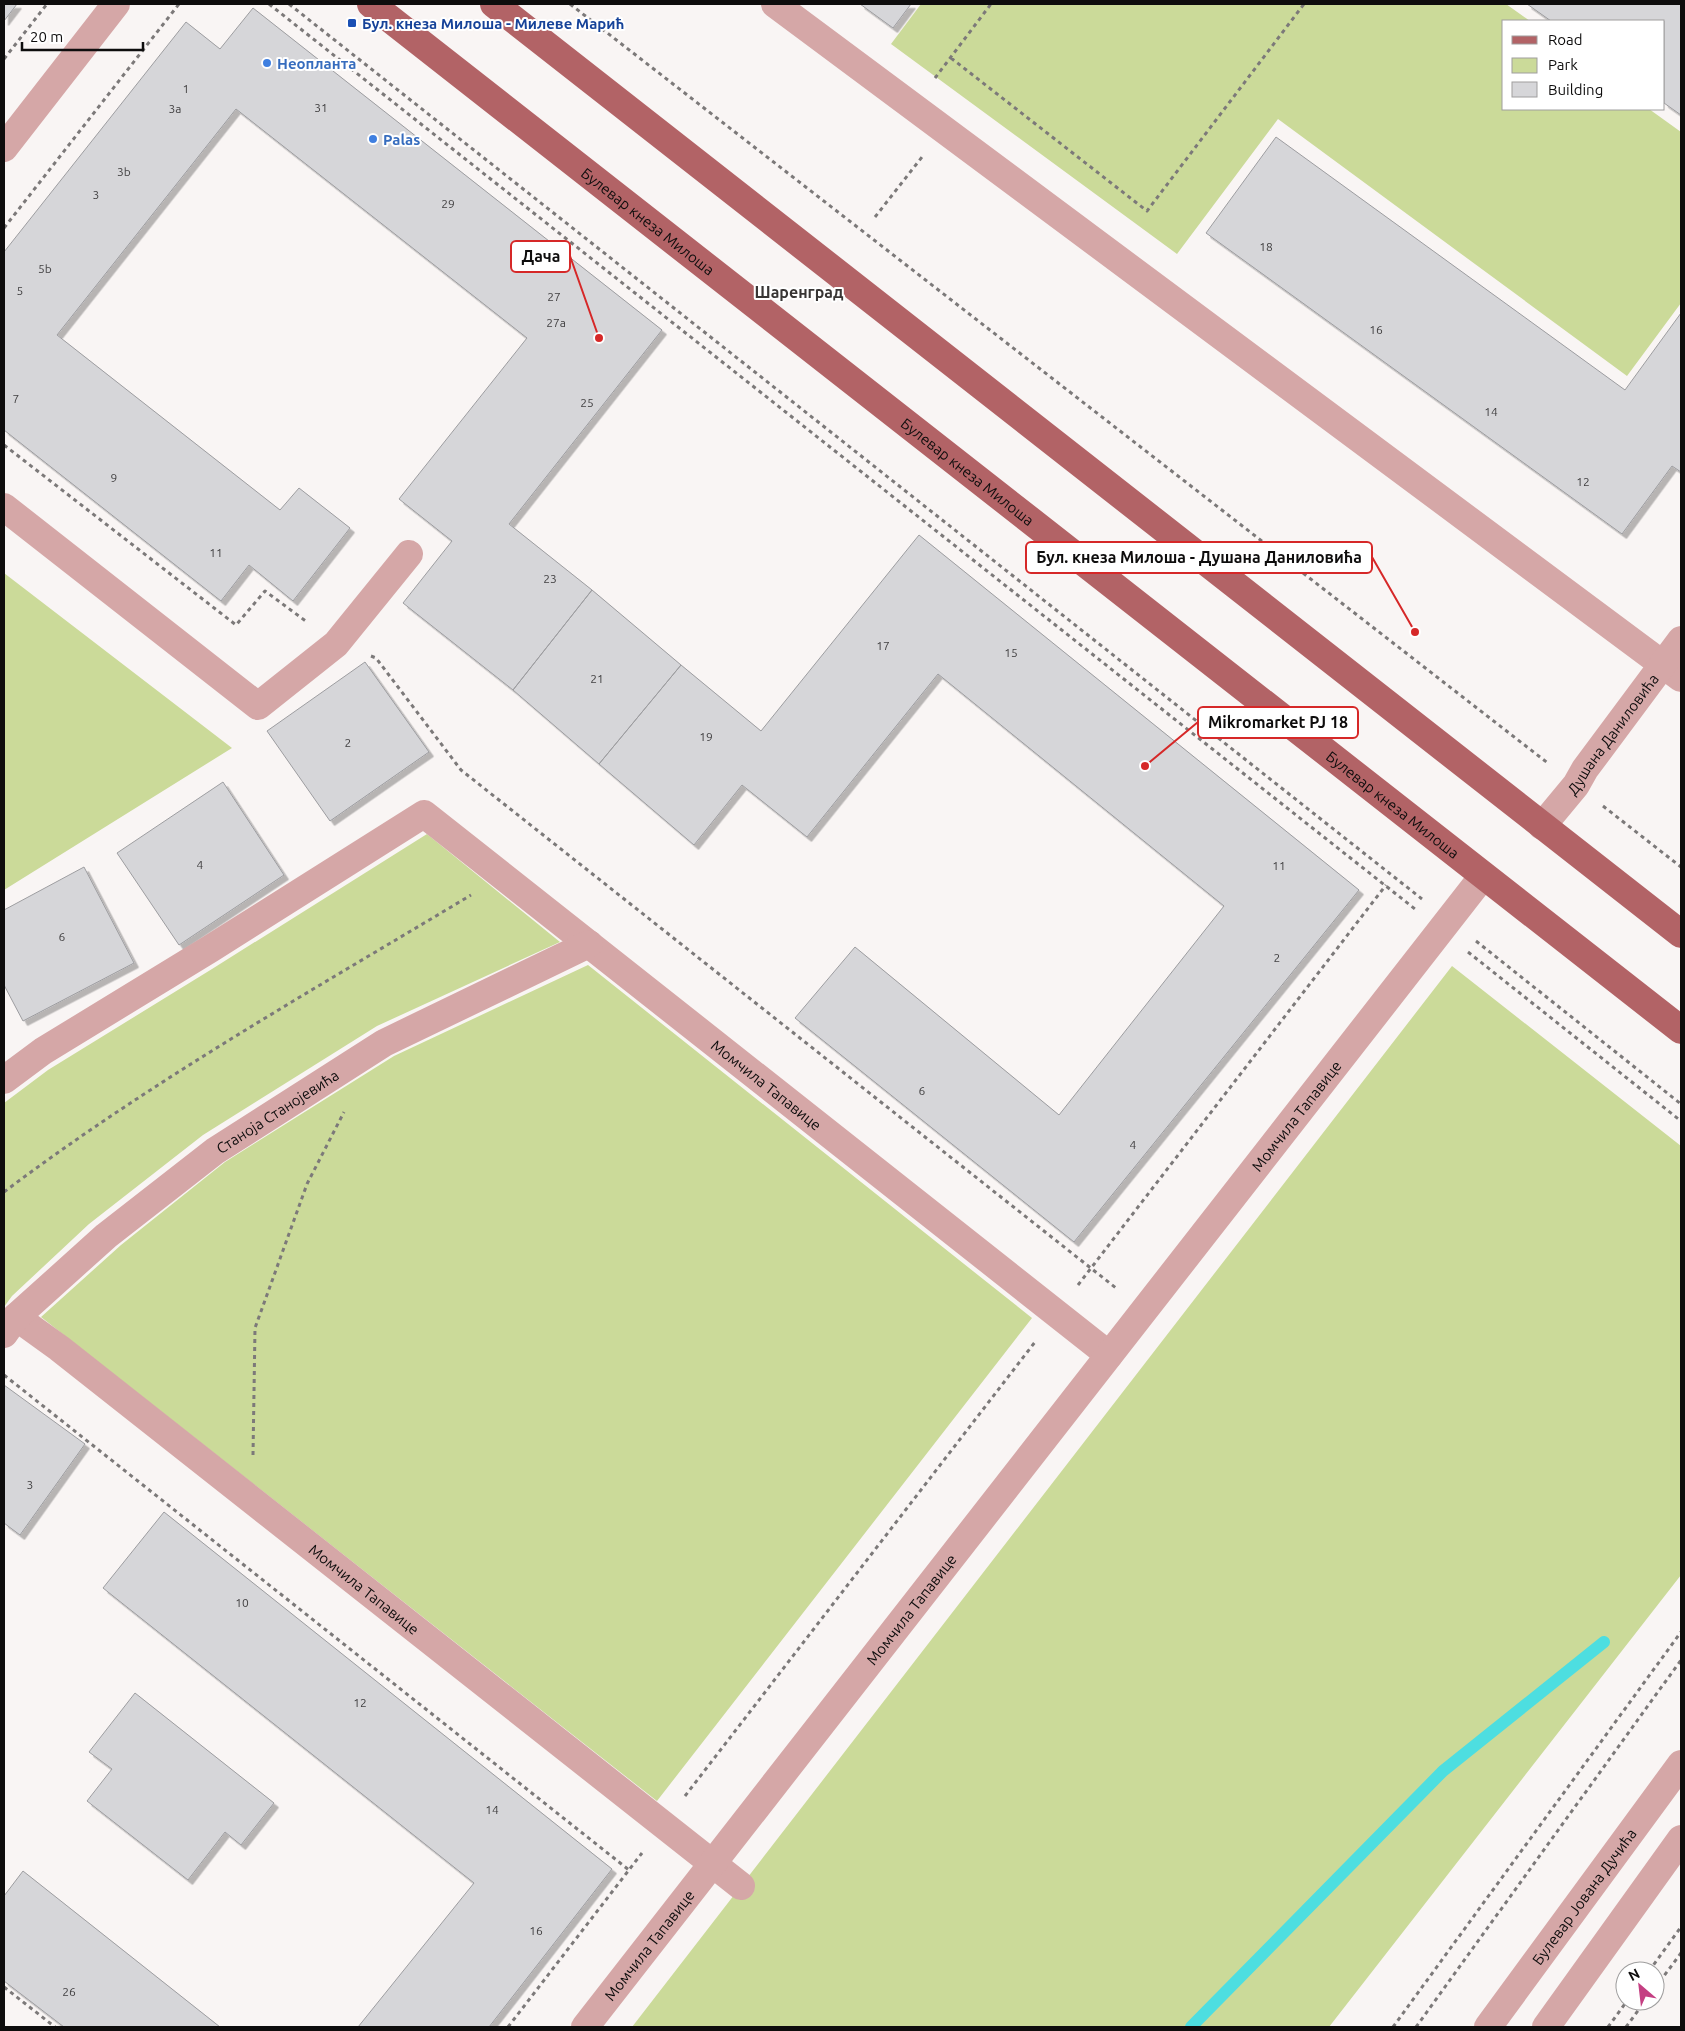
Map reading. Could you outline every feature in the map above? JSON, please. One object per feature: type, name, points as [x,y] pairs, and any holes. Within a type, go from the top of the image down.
[{"type":"main road","name":"Булевар кнеза Милоша","points":[[371,4],[1681,1030]]},
{"type":"main road","points":[[494,4],[1681,934]]},
{"type":"street","points":[[4,148],[116,4]]},
{"type":"street","points":[[775,4],[1672,671]]},
{"type":"street","points":[[4,507],[258,706],[336,644],[409,554]]},
{"type":"street","name":"Душана Даниловића","points":[[1542,826],[1576,785],[1585,769],[1672,671],[1681,640]]},
{"type":"street","name":"Момчила Тапавице","points":[[4,1080],[42,1050],[218,944],[424,814],[1109,1355]]},
{"type":"street","name":"Момчила Тапавице","points":[[585,2027],[1483,876]]},
{"type":"street","name":"Станоја Станојевића","points":[[10,1326],[106,1236],[215,1151],[384,1043],[589,944]]},
{"type":"street","name":"Момчила Тапавице","points":[[10,1326],[59,1348],[741,1886]]},
{"type":"street","name":"Булевар Јована Дучића","points":[[1488,2027],[1681,1764]]},
{"type":"street","points":[[1551,2026],[1681,1838]]},
{"type":"path","points":[[4,59],[47,4]]},
{"type":"path","points":[[4,228],[178,4]]},
{"type":"path","points":[[269,4],[1386,885],[1444,925],[1681,1104]]},
{"type":"path","points":[[289,4],[1444,925],[1681,1121]]},
{"type":"path","points":[[570,4],[1681,867]]},
{"type":"path","points":[[912,106],[991,4]]},
{"type":"path","points":[[951,58],[1147,211],[1304,4]]},
{"type":"path","points":[[875,217],[944,130]]},
{"type":"path","points":[[4,445],[236,625],[265,591],[336,644],[376,658],[461,770],[1144,1310]]},
{"type":"path","points":[[4,1192],[66,1145],[253,1025],[503,876]]},
{"type":"path","points":[[508,2027],[1386,885]]},
{"type":"path","points":[[259,1506],[252,1447],[255,1328],[306,1184],[346,1109]]},
{"type":"path","points":[[4,1375],[629,1870]]},
{"type":"path","points":[[1393,2027],[1681,1632]]},
{"type":"path","points":[[1416,2027],[1681,1660]]},
{"type":"path","points":[[1656,1961],[1681,1927]]},
{"type":"path","points":[[1665,1975],[1681,1953]]},
{"type":"path","points":[[4,1987],[55,2027]]},
{"type":"path","points":[[1608,2027],[1620,2011]]},
{"type":"path","points":[[1626,2027],[1638,2011]]},
{"type":"green space","points":[[921,4],[1506,4],[1529,20],[1502,20],[1502,110],[1650,110],[1681,132],[1681,303],[1627,376],[1278,119],[1177,254],[891,44]]},
{"type":"green space","points":[[4,573],[232,748],[4,890]]},
{"type":"green space","points":[[427,834],[560,942],[377,1026],[203,1135],[89,1224],[12,1296],[4,1307],[4,1103],[48,1070]]},
{"type":"green space","points":[[588,965],[1032,1318],[657,1801],[41,1317],[121,1245],[225,1162],[394,1056]]},
{"type":"green space","points":[[1452,966],[1681,1146],[1681,1575],[1329,2027],[632,2027]]},
{"type":"building","points":[[4,4],[17,4],[4,21]]},
{"type":"building","points":[[860,4],[911,4],[893,28]]},
{"type":"building","points":[[1527,4],[1681,4],[1681,115],[1665,104],[1665,20],[1550,20]]},
{"type":"building","points":[[253,8],[662,330],[509,524],[592,590],[513,690],[403,603],[452,541],[399,499],[527,338],[236,109],[57,335],[280,510],[299,488],[350,528],[293,601],[249,565],[221,601],[4,430],[4,252],[186,22],[220,49]]},
{"type":"building","points":[[1276,137],[1625,390],[1681,313],[1681,472],[1672,466],[1622,534],[1206,233]]},
{"type":"building","points":[[919,535],[1359,890],[1074,1242],[795,1018],[855,947],[1059,1115],[1224,906],[938,674],[807,837],[742,785],[694,845],[599,764],[681,665],[761,731]]},
{"type":"building","points":[[592,590],[681,665],[599,764],[513,690]]},
{"type":"building","points":[[365,662],[429,752],[330,821],[267,731]]},
{"type":"building","points":[[223,782],[284,875],[179,945],[117,853]]},
{"type":"building","points":[[84,867],[134,963],[23,1021],[4,985],[4,910]]},
{"type":"building","points":[[4,1385],[85,1444],[20,1535],[4,1523]]},
{"type":"building","points":[[164,1512],[612,1869],[489,2027],[358,2027],[474,1883],[103,1588]]},
{"type":"building","points":[[135,1693],[274,1803],[241,1845],[225,1832],[188,1880],[87,1801],[112,1769],[89,1752]]},
{"type":"building","points":[[23,1871],[220,2027],[64,2027],[4,1981],[4,1896]]},
{"type":"waterway","points":[[1191,2027],[1443,1771],[1604,1642]]},
{"type":"place","name":"Бул. кнеза Милоша - Милеве Марић","points":[[352,23]]},
{"type":"place","name":"Неопланта","points":[[267,63]]},
{"type":"place","name":"Palas","points":[[373,139]]},
{"type":"place","name":"Дача","points":[[599,338]]},
{"type":"place","name":"Бул. кнеза Милоша - Душана Даниловића","points":[[1415,632]]},
{"type":"place","name":"Mikromarket PJ 18","points":[[1145,766]]},
{"type":"district","name":"Шаренград","points":[[799,292]]}]
